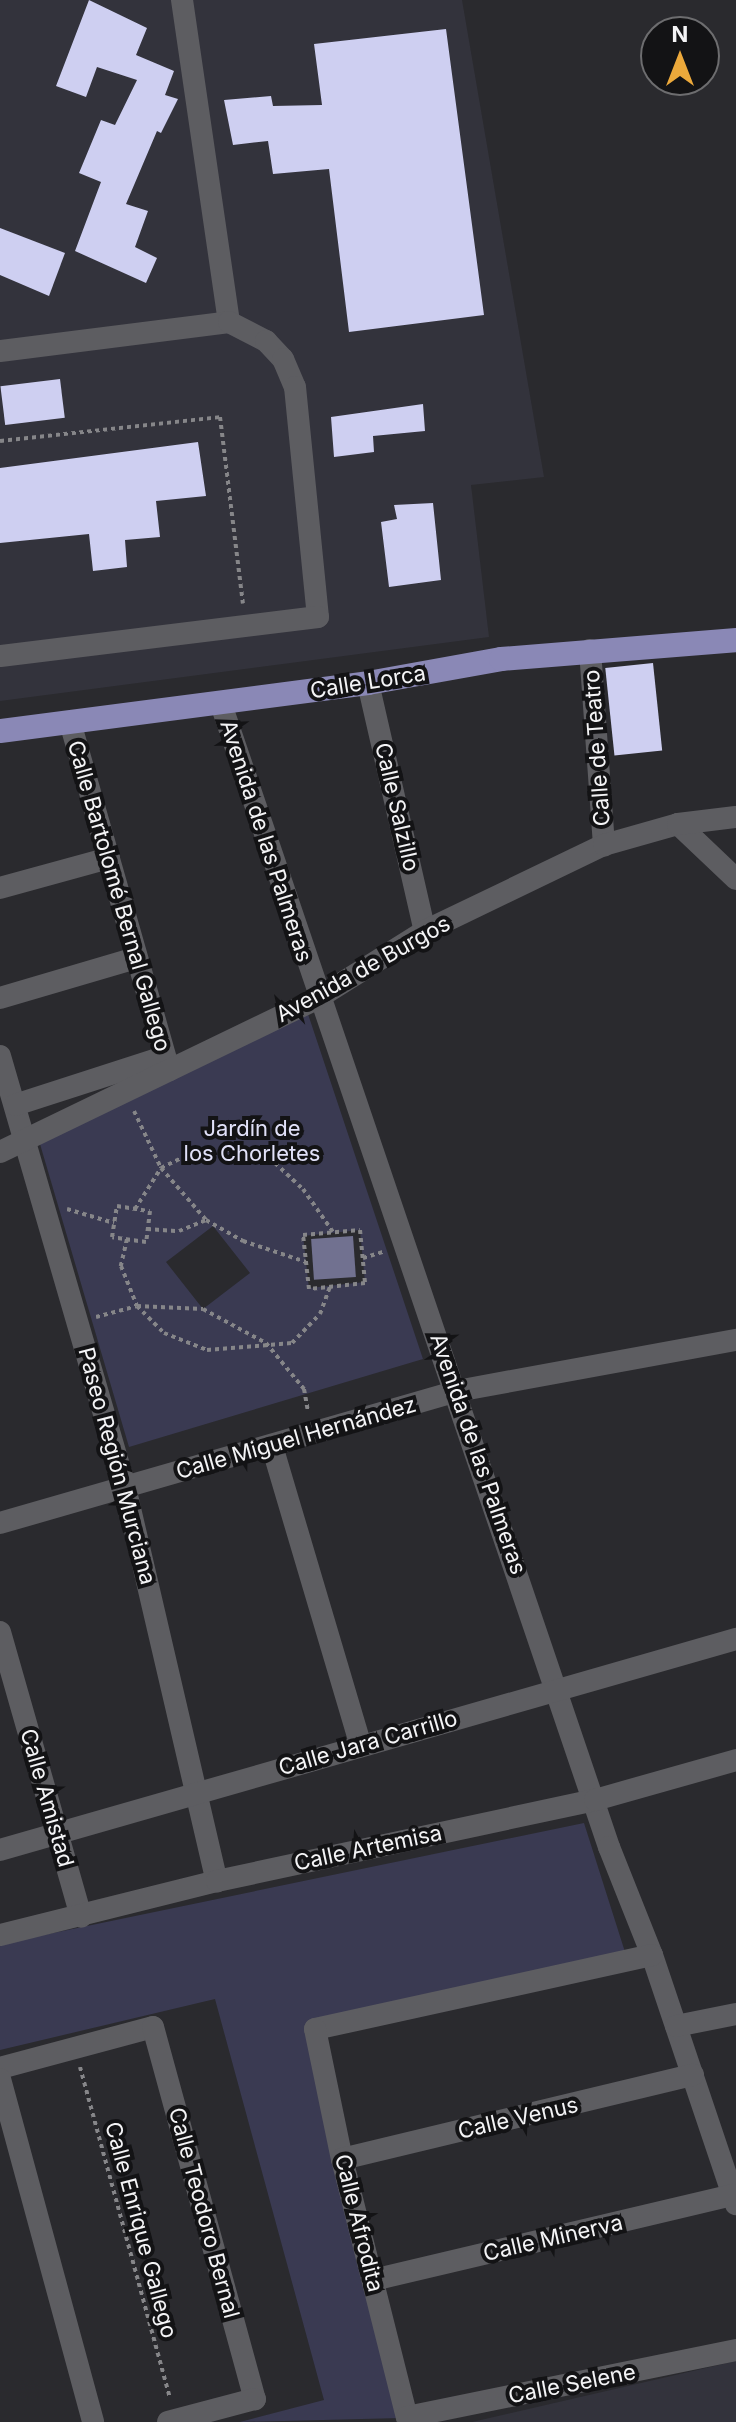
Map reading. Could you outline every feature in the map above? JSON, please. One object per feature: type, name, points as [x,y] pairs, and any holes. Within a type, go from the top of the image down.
[{"type":"main road","name":"Calle Lorca","points":[[0,731],[368,683],[501,659],[736,640]]},
{"type":"street","points":[[182,0],[229,322]]},
{"type":"street","points":[[0,351],[229,322],[266,341],[283,359],[295,387],[318,617],[0,656]]},
{"type":"street","name":"Calle de Teatro","points":[[590,650],[604,845]]},
{"type":"street","name":"Calle Salzillo","points":[[368,683],[425,931]]},
{"type":"street","name":"Avenida de las Palmeras","points":[[221,704],[318,998],[457,1391],[595,1800],[693,2075],[727,2149],[735,2200]]},
{"type":"street","name":"Calle Bartolomé Bernal Gallego","points":[[70,722],[167,1063]]},
{"type":"street","name":"Avenida de Burgos","points":[[0,1152],[129,1101],[167,1063],[318,998],[425,931],[604,845],[678,824],[736,817]]},
{"type":"street","points":[[678,824],[736,879]]},
{"type":"street","points":[[0,888],[109,858]]},
{"type":"street","points":[[0,998],[136,958]]},
{"type":"street","name":"Paseo Región Murciana","points":[[0,1056],[28,1143],[125,1487],[199,1792],[217,1881]]},
{"type":"street","points":[[15,1105],[167,1063]]},
{"type":"street","name":"Calle Miguel Hernández","points":[[0,1523],[457,1391],[736,1340]]},
{"type":"street","points":[[272,1446],[360,1744]]},
{"type":"street","name":"Calle Amistad","points":[[0,1632],[81,1917]]},
{"type":"street","name":"Calle Jara Carrillo","points":[[0,1850],[360,1744],[736,1639]]},
{"type":"street","name":"Calle Artemisa","points":[[0,1935],[217,1881],[595,1800],[736,1760]]},
{"type":"street","name":"Calle Afrodita","points":[[407,2417],[342,2159],[315,2029],[652,1955]]},
{"type":"street","points":[[676,2026],[736,2014]]},
{"type":"street","name":"Calle Teodoro Bernal","points":[[75,2048],[153,2027],[255,2399],[172,2421]]},
{"type":"street","points":[[0,2068],[75,2048]]},
{"type":"street","name":"Calle Venus","points":[[342,2159],[693,2075]]},
{"type":"street","points":[[0,2079],[93,2422]]},
{"type":"street","name":"Calle Minerva","points":[[373,2280],[735,2200]]},
{"type":"street","name":"Calle Selene","points":[[407,2417],[736,2350]]},
{"type":"path","points":[[0,441],[220,417],[245,625]]},
{"type":"path","points":[[129,1101],[148,1103]]},
{"type":"path","points":[[120,1117],[129,1101]]},
{"type":"path","points":[[129,1101],[161,1168],[206,1220],[243,1241],[306,1262]]},
{"type":"path","points":[[135,1209],[161,1168],[194,1152],[236,1149],[275,1163],[303,1189],[333,1232]]},
{"type":"path","points":[[59,1205],[84,1218],[114,1223]]},
{"type":"path","points":[[117,1206],[150,1211],[146,1242],[112,1237],[114,1223],[117,1206]]},
{"type":"path","points":[[147,1229],[179,1231],[206,1220]]},
{"type":"path","points":[[360,1230],[365,1283],[309,1289],[303,1235],[333,1232],[360,1230]]},
{"type":"path","points":[[127,1239],[121,1266],[137,1306],[164,1333],[207,1350],[292,1343],[320,1314],[330,1286]]},
{"type":"path","points":[[363,1258],[386,1250]]},
{"type":"path","points":[[78,1322],[137,1306],[203,1309],[266,1343],[304,1389],[313,1434]]},
{"type":"path","name":"Calle Enrique Gallego","points":[[75,2048],[172,2421]]},
{"type":"shaded area","points":[[0,0],[462,0],[544,477],[471,485],[489,637],[0,701]]},
{"type":"shaded area","points":[[353,1236],[356,1277],[314,1280],[311,1239]]},
{"type":"shaded area","points":[[736,2361],[736,2422],[472,2422]]},
{"type":"green space","name":"Jardín de los Chorletes","points":[[307,1011],[423,1359],[129,1447],[40,1144]],"holes":[[[213,1226],[250,1273],[203,1309],[166,1262]],[[360,1230],[365,1282],[309,1288],[303,1236]]]},
{"type":"green space","points":[[584,1823],[625,1952],[308,2021],[401,2418],[240,2422],[324,2400],[215,1999],[0,2050],[0,1944]]},
{"type":"building","points":[[89,0],[147,28],[136,55],[174,71],[165,95],[178,99],[161,133],[157,131],[126,204],[148,211],[135,247],[157,258],[146,283],[75,251],[101,182],[79,173],[101,120],[115,125],[137,80],[97,67],[86,97],[56,86]]},
{"type":"building","points":[[446,29],[484,315],[349,332],[329,169],[273,174],[268,141],[233,145],[224,100],[271,96],[273,106],[322,105],[314,44]]},
{"type":"building","points":[[0,228],[65,253],[49,296],[0,275]]},
{"type":"building","points":[[60,379],[65,418],[5,425],[0,386]]},
{"type":"building","points":[[423,404],[425,431],[373,436],[374,452],[334,457],[331,417]]},
{"type":"building","points":[[198,442],[206,496],[156,501],[160,537],[125,540],[127,567],[93,571],[89,534],[0,543],[0,468]]},
{"type":"building","points":[[433,503],[441,580],[389,587],[381,522],[397,519],[394,505]]},
{"type":"building","points":[[653,663],[662,751],[614,756],[605,668]]}]
